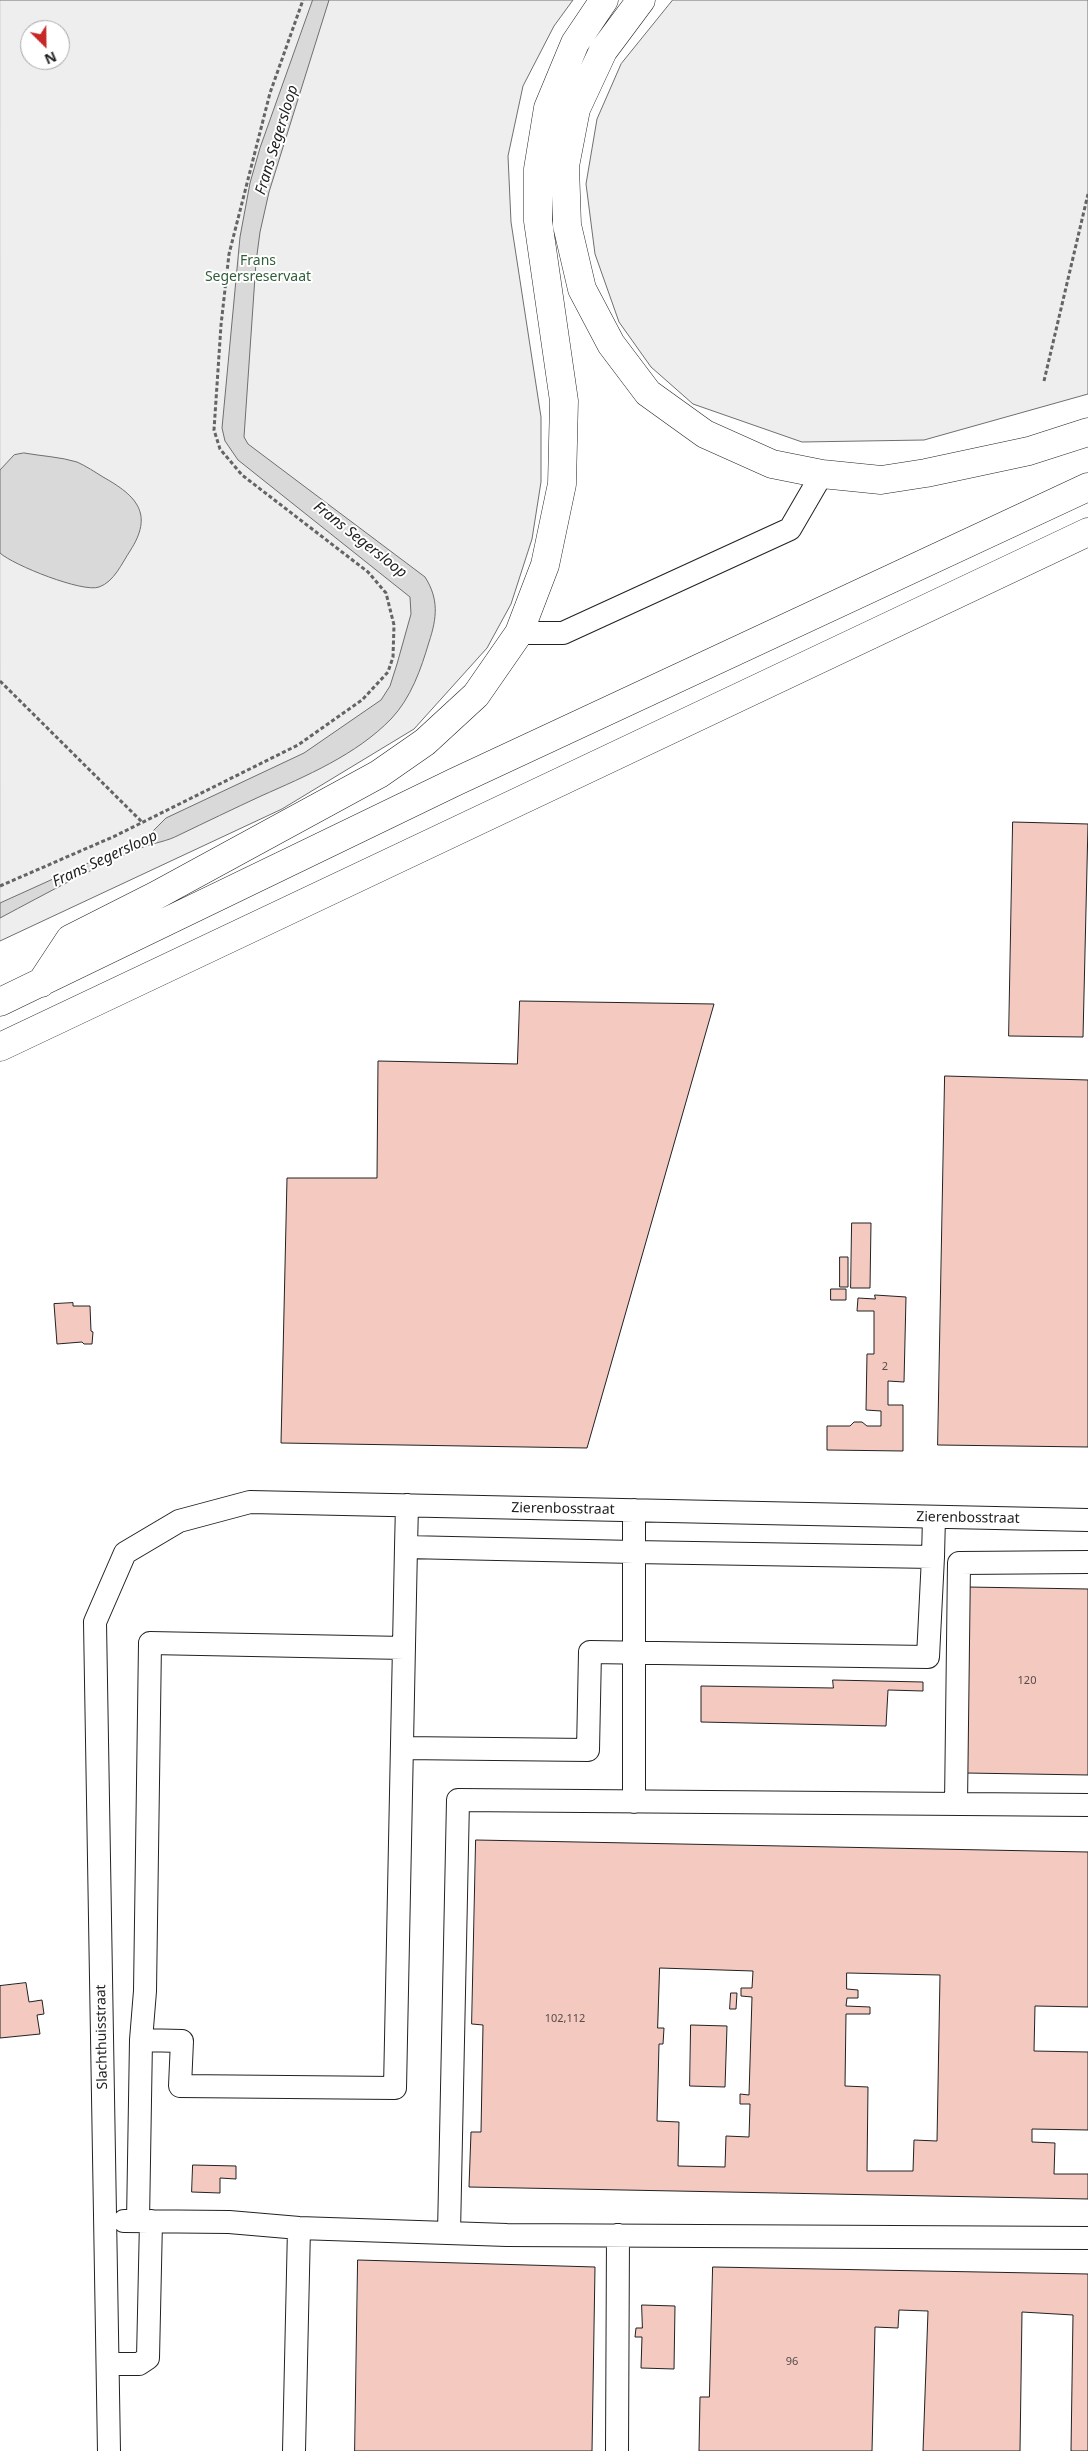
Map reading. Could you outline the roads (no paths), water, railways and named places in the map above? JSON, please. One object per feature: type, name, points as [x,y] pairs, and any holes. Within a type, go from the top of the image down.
[{"type":"highway","points":[[41,983],[70,939],[155,896],[379,774],[425,742],[476,695],[519,633],[545,565],[562,484],[564,401],[538,221],[538,169],[548,108],[576,43],[604,0]]},
{"type":"highway","points":[[641,0],[603,51],[576,109],[565,166],[567,225],[582,289],[611,344],[648,393],[704,434],[772,464],[822,474],[880,480],[926,473],[1029,451],[1088,432]]},
{"type":"highway","points":[[0,1002],[455,782],[1088,487]]},
{"type":"highway","points":[[0,1046],[1088,532]]},
{"type":"street","points":[[519,633],[562,633],[790,529],[822,474]]},
{"type":"street","name":"Zierenbosstraat","points":[[95,1622],[126,1552],[179,1521],[250,1502],[1088,1520]]},
{"type":"street","points":[[140,2040],[182,2041],[180,2086],[395,2088],[407,1505]]},
{"type":"street","points":[[634,1510],[634,1802]]},
{"type":"street","points":[[402,1748],[588,1750],[590,1652],[928,1657],[934,1517]]},
{"type":"street","points":[[406,1547],[933,1557]]},
{"type":"street","points":[[956,1804],[959,1563],[1088,1562]]},
{"type":"street","name":"Slachthuisstraat","points":[[95,1622],[109,2451]]},
{"type":"street","points":[[108,2364],[139,2364],[148,2358],[140,2040],[145,1991],[150,1643],[404,1648]]},
{"type":"street","points":[[449,2233],[458,1800],[1088,1805]]},
{"type":"street","points":[[105,2221],[229,2222],[299,2228],[618,2236],[1088,2238]]},
{"type":"street","points":[[294,2451],[299,2228]]},
{"type":"street","points":[[617,2451],[618,2236]]},
{"type":"water","name":"Frans Segersloop","points":[[313,0],[329,0],[269,192],[260,232],[256,262],[244,437],[248,444],[425,577],[430,585],[435,601],[432,633],[410,693],[398,711],[377,732],[346,754],[330,764],[175,837],[143,847],[107,863],[0,918],[0,903],[148,836],[166,818],[304,753],[381,700],[390,686],[411,614],[410,597],[238,460],[225,441],[222,428],[240,237],[250,183],[260,148]]},
{"type":"water","points":[[24,453],[77,462],[125,491],[138,507],[141,516],[141,526],[137,538],[117,572],[104,585],[91,588],[64,582],[33,571],[0,553],[0,470],[14,455]]},
{"type":"park label","name":"Frans Segersreservaat","points":[[258,270]]}]
